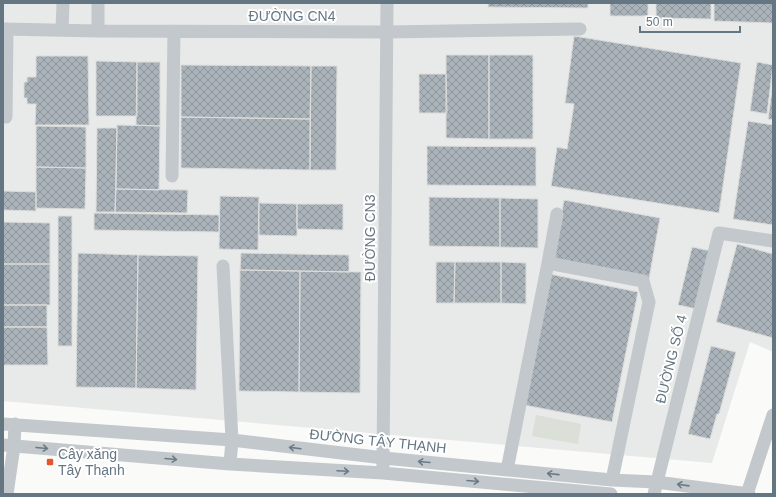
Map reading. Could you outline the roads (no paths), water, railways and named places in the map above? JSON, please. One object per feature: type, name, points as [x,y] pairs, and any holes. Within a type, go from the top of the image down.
[{"type":"street","points":[[62,30],[63,3]]},
{"type":"street","points":[[98,3],[98,31]]},
{"type":"street","name":"ĐƯỜNG CN3","points":[[383,473],[387,3]]},
{"type":"street","points":[[5,29],[6,117]]},
{"type":"street","name":"ĐƯỜNG CN4","points":[[5,29],[98,31],[387,32],[580,29]]},
{"type":"street","points":[[172,176],[174,31]]},
{"type":"street","points":[[507,470],[557,214]]},
{"type":"street","name":"ĐƯỜNG SỐ 4","points":[[655,488],[719,233],[773,241]]},
{"type":"street","points":[[548,263],[643,281],[649,302],[612,480]]},
{"type":"street","points":[[223,266],[232,440],[230,464]]},
{"type":"street","points":[[748,494],[773,415]]},
{"type":"street","points":[[7,494],[9,424]]},
{"type":"street","name":"ĐƯỜNG TÂY THẠNH","points":[[9,424],[232,440],[384,458],[612,480],[655,488],[748,494]]},
{"type":"street","points":[[8,445],[230,464],[383,473],[611,494]]},
{"type":"place","name":"Cây xăng Tây Thạnh","points":[[50,462]]}]
